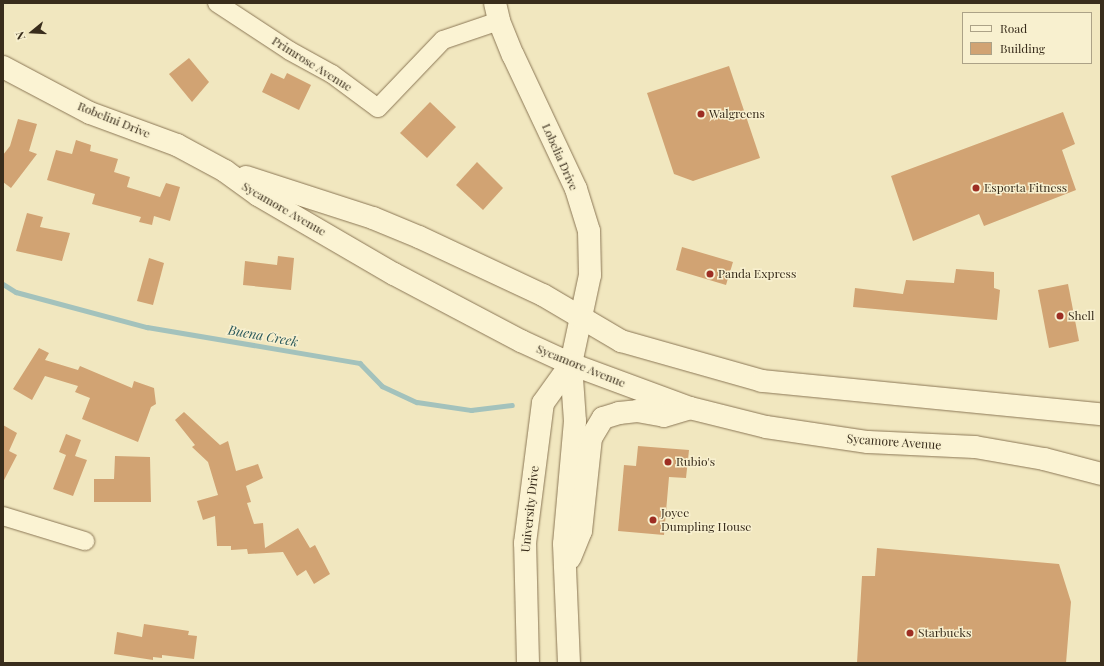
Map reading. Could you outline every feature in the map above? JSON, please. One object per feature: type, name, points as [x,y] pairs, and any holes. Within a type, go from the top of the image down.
[{"type":"main road","name":"Lobelia Drive","points":[[497,12],[576,189],[589,231],[590,276],[582,318]]},
{"type":"main road","name":"Robelini Drive","points":[[3,67],[90,113],[177,145],[225,171]]},
{"type":"main road","name":"Sycamore Avenue","points":[[225,171],[373,218],[413,234],[542,295],[621,341],[762,381],[1101,414]]},
{"type":"main road","name":"Sycamore Avenue","points":[[225,171],[258,196],[394,274],[521,341],[570,364],[690,408],[766,427],[868,442],[975,447],[1044,459],[1101,474]]},
{"type":"main road","name":"University Drive","points":[[528,663],[525,542],[542,410],[544,403],[570,364],[582,318]]},
{"type":"main road","name":"University Drive","points":[[569,663],[564,544],[575,421],[570,364]]},
{"type":"main road","points":[[565,571],[581,531],[591,438],[603,418],[619,413],[638,412],[664,416],[690,408]]},
{"type":"street","name":"Primrose Avenue","points":[[217,3],[290,51],[332,74],[378,108],[443,40],[497,12]]},
{"type":"street","points":[[3,516],[85,541]]},
{"type":"building","points":[[189,58],[209,82],[192,102],[169,74]]},
{"type":"building","name":"Walgreens","points":[[729,66],[760,158],[693,181],[674,174],[647,93]]},
{"type":"building","points":[[271,73],[284,79],[287,73],[311,85],[299,110],[262,92]]},
{"type":"building","points":[[430,102],[456,127],[427,158],[400,133]]},
{"type":"building","points":[[1063,112],[1075,144],[1062,150],[1076,190],[984,226],[979,214],[913,241],[891,176]]},
{"type":"building","points":[[18,119],[37,124],[29,151],[37,154],[11,188],[3,182],[3,155],[10,146]]},
{"type":"building","points":[[76,140],[91,145],[90,151],[118,159],[114,172],[130,177],[127,187],[160,197],[166,183],[180,187],[170,221],[154,216],[152,225],[139,222],[141,217],[92,204],[95,194],[47,180],[56,150],[72,154]]},
{"type":"building","points":[[477,162],[503,188],[483,210],[456,185]]},
{"type":"building","points":[[27,213],[43,217],[40,227],[70,233],[62,261],[16,251]]},
{"type":"building","points":[[682,247],[733,262],[726,285],[676,270]]},
{"type":"building","points":[[278,256],[294,258],[291,290],[243,285],[245,261],[277,265]]},
{"type":"building","points":[[149,258],[164,263],[153,305],[137,301]]},
{"type":"building","points":[[956,269],[994,272],[994,288],[1000,290],[997,320],[853,307],[855,288],[903,294],[906,280],[954,283]]},
{"type":"building","points":[[1068,284],[1079,341],[1049,348],[1038,290]]},
{"type":"building","points":[[39,348],[49,353],[45,360],[78,370],[80,366],[132,388],[134,381],[154,388],[156,404],[151,407],[138,442],[82,419],[90,398],[75,392],[78,386],[45,376],[32,400],[13,389]]},
{"type":"building","points":[[184,412],[220,445],[228,441],[236,471],[258,464],[263,478],[246,486],[251,502],[247,503],[254,524],[263,523],[265,548],[298,528],[310,548],[315,545],[330,574],[314,584],[306,570],[297,576],[283,552],[248,554],[247,549],[231,550],[231,546],[217,546],[215,516],[203,520],[197,501],[218,495],[208,462],[192,447],[195,445],[175,420]]},
{"type":"building","points":[[3,425],[17,433],[9,451],[17,455],[3,482]]},
{"type":"building","points":[[66,434],[81,440],[75,456],[87,460],[73,496],[53,489],[66,455],[59,452]]},
{"type":"building","points":[[638,446],[689,450],[686,478],[669,477],[664,535],[618,531],[624,465],[636,466]]},
{"type":"building","points":[[115,456],[150,457],[151,502],[94,502],[94,479],[114,479]]},
{"type":"building","points":[[877,548],[1059,564],[1071,602],[1066,663],[857,663],[862,576],[875,576]]},
{"type":"building","points":[[144,624],[189,631],[188,635],[197,636],[194,659],[162,655],[162,658],[153,657],[153,660],[114,654],[117,632],[142,637]]},
{"type":"waterway","name":"Buena Creek","points":[[3,284],[16,292],[147,327],[360,363],[382,386],[417,402],[471,410],[512,405]]},
{"type":"place","name":"Walgreens","points":[[701,114]]},
{"type":"place","name":"Esporta Fitness","points":[[976,188]]},
{"type":"place","name":"Panda Express","points":[[710,274]]},
{"type":"place","name":"Shell","points":[[1060,316]]},
{"type":"place","name":"Rubio's","points":[[668,462]]},
{"type":"place","name":"Joyee Dumpling House","points":[[653,520]]},
{"type":"place","name":"Starbucks","points":[[910,633]]}]
